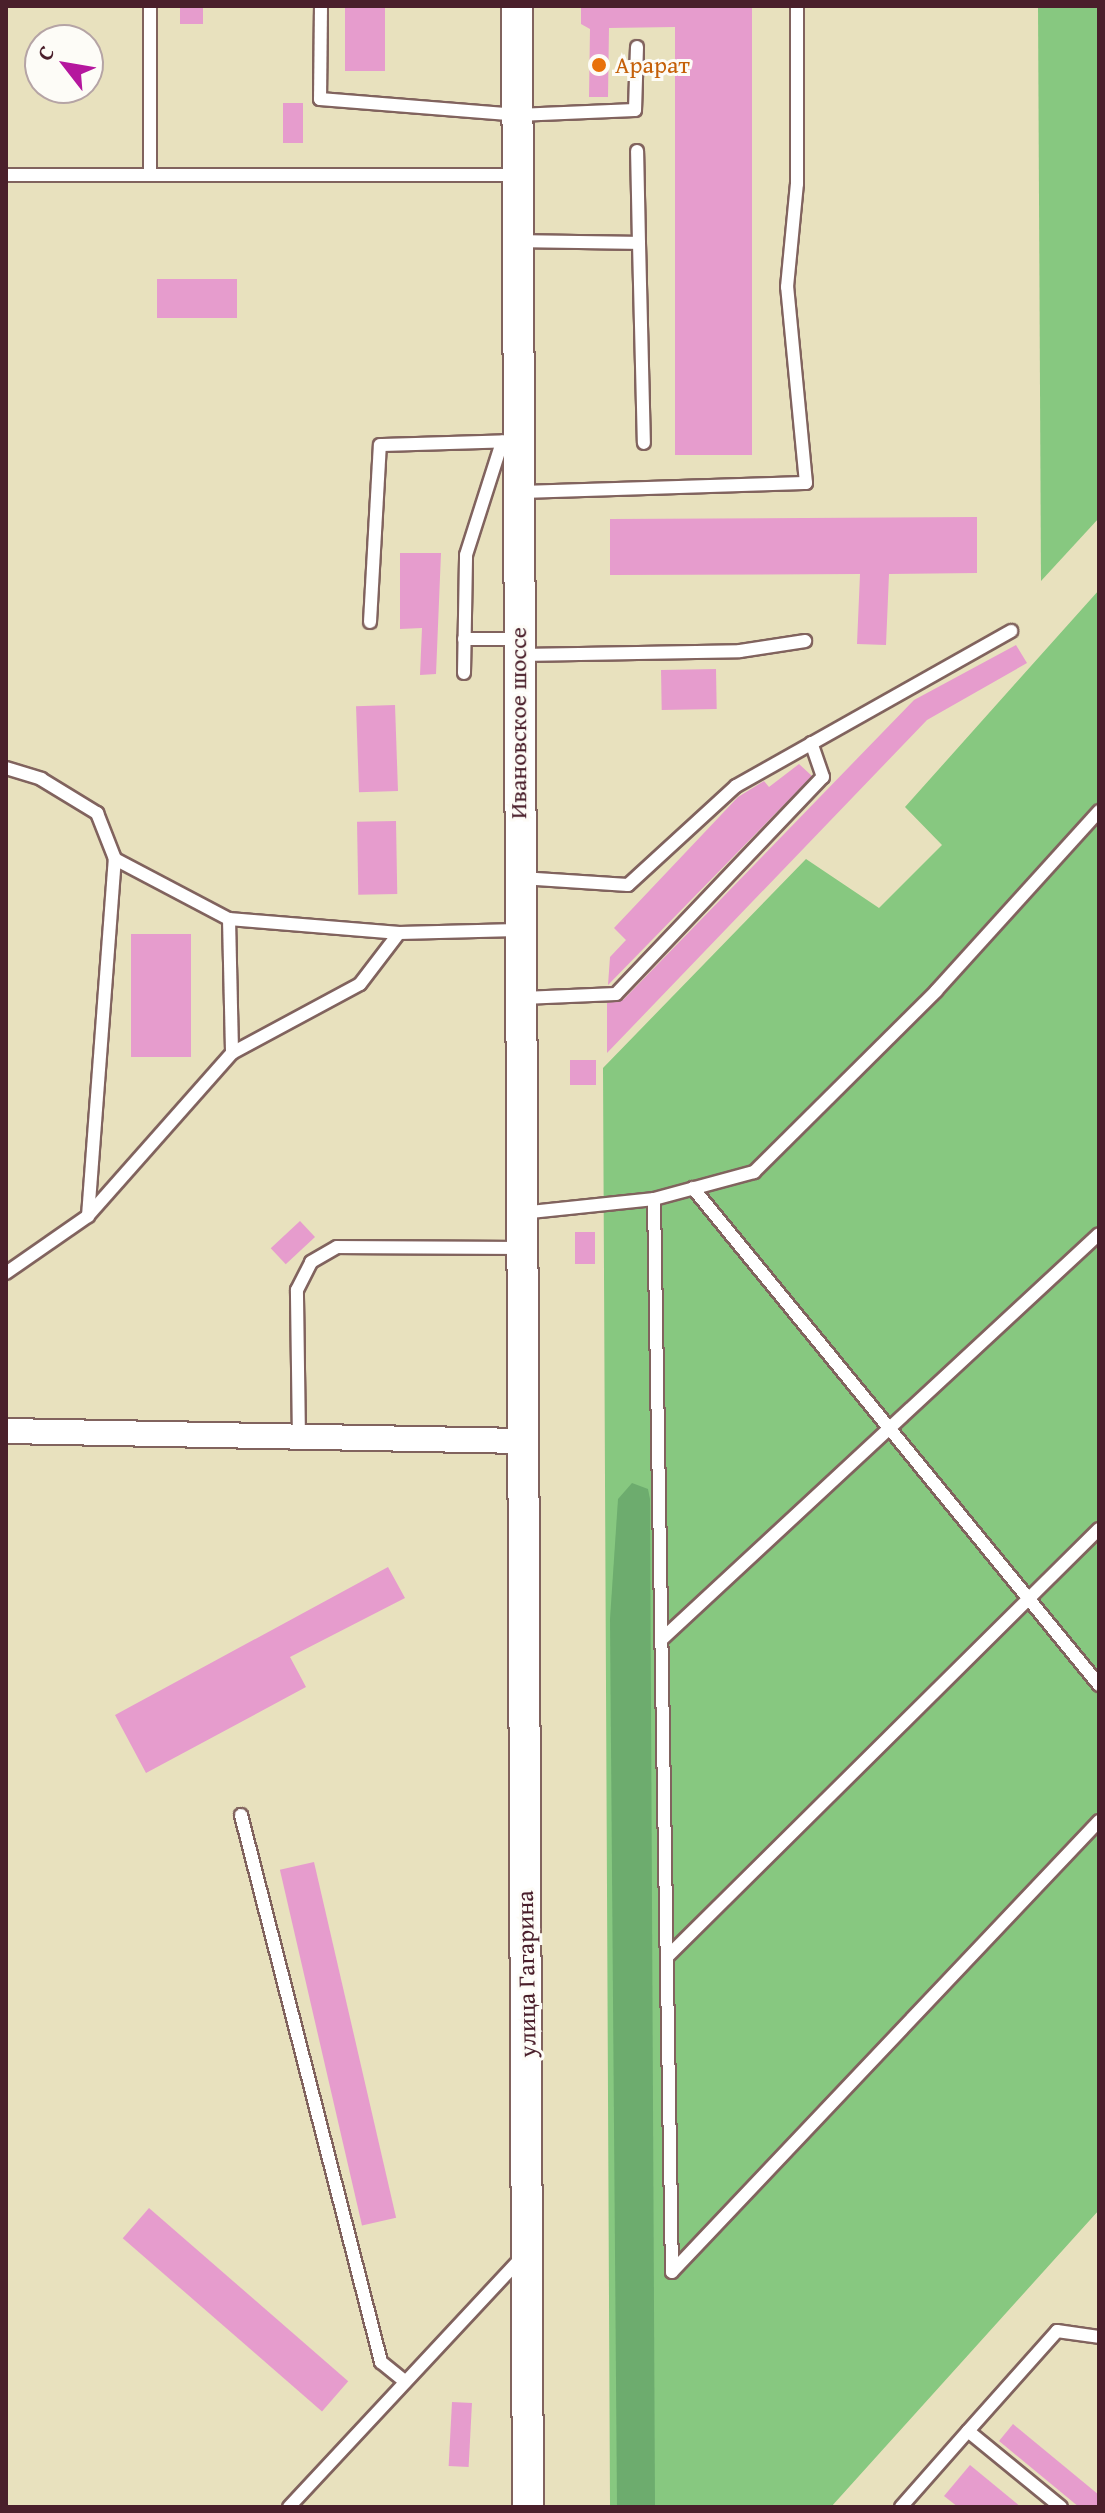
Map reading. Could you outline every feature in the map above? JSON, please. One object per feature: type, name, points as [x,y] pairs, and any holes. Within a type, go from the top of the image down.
[{"type":"street","name":"Ивановское шоссе","points":[[517,6],[518,241],[512,441],[520,492],[520,1441]]},
{"type":"street","points":[[6,1431],[299,1440],[520,1441]]},
{"type":"street","name":"улица Гагарина","points":[[520,1441],[529,2248],[528,2507]]},
{"type":"lane","points":[[150,6],[150,174]]},
{"type":"lane","points":[[321,6],[320,99],[517,115],[635,110],[637,47]]},
{"type":"lane","points":[[520,492],[806,483],[787,287],[797,184],[797,6]]},
{"type":"lane","points":[[637,151],[644,443]]},
{"type":"lane","points":[[6,175],[517,175]]},
{"type":"lane","points":[[518,241],[639,243]]},
{"type":"lane","points":[[370,622],[380,445],[512,441],[472,519],[464,673]]},
{"type":"lane","points":[[518,878],[628,885],[736,786],[1011,631]]},
{"type":"lane","points":[[464,639],[518,647],[740,651],[805,641]]},
{"type":"lane","points":[[518,998],[616,994],[823,777],[811,743]]},
{"type":"lane","points":[[6,768],[41,779],[97,813],[115,859],[88,1216]]},
{"type":"lane","points":[[518,1213],[654,1199],[754,1172],[936,991],[1099,811]]},
{"type":"lane","points":[[115,859],[229,919],[399,933],[518,930]]},
{"type":"lane","points":[[229,919],[232,1053]]},
{"type":"lane","points":[[6,1273],[88,1216],[232,1053],[360,984],[399,933]]},
{"type":"lane","points":[[693,1188],[887,1431],[1099,1685]]},
{"type":"lane","points":[[654,1199],[672,2272],[1099,1821]]},
{"type":"lane","points":[[661,1640],[1099,1234]]},
{"type":"lane","points":[[299,1440],[297,1290],[311,1262],[337,1247],[518,1248]]},
{"type":"lane","points":[[667,1957],[1099,1529]]},
{"type":"lane","points":[[241,1815],[381,2362],[402,2379]]},
{"type":"lane","points":[[289,2507],[402,2379],[529,2248]]},
{"type":"lane","points":[[901,2507],[1057,2331],[1099,2337]]},
{"type":"lane","points":[[968,2431],[1061,2507]]},
{"type":"green space","points":[[1038,6],[1099,6],[1099,518],[1041,581]]},
{"type":"green space","points":[[1099,590],[1099,2210],[831,2507],[610,2507],[603,1068],[806,859],[879,908],[942,845],[905,807]]},
{"type":"green space","points":[[632,1483],[648,1489],[650,1499],[655,2507],[617,2507],[610,1619],[618,1499]]},
{"type":"building","points":[[180,6],[203,6],[203,24],[180,24]]},
{"type":"building","points":[[345,6],[385,6],[385,71],[345,71]]},
{"type":"building","points":[[581,6],[752,6],[752,455],[675,455],[675,27],[609,28],[608,97],[589,97],[590,29],[581,24]]},
{"type":"building","points":[[283,103],[303,103],[303,143],[283,143]]},
{"type":"building","points":[[157,279],[237,279],[237,318],[157,318]]},
{"type":"building","points":[[977,517],[977,573],[889,574],[886,645],[857,644],[860,574],[610,575],[610,519]]},
{"type":"building","points":[[400,553],[441,553],[436,674],[420,675],[422,628],[400,629]]},
{"type":"building","points":[[1016,645],[1027,663],[927,720],[607,1053],[607,1003],[623,1000],[914,700]]},
{"type":"building","points":[[716,669],[717,709],[662,710],[661,670]]},
{"type":"building","points":[[395,705],[398,791],[359,792],[356,706]]},
{"type":"building","points":[[799,764],[812,776],[608,985],[610,957],[626,940],[614,928],[738,797],[764,781],[769,787]]},
{"type":"building","points":[[396,821],[397,894],[358,895],[357,822]]},
{"type":"building","points":[[131,934],[191,934],[191,1057],[131,1057]]},
{"type":"building","points":[[570,1060],[596,1060],[596,1085],[570,1085]]},
{"type":"building","points":[[300,1221],[315,1237],[286,1264],[271,1248]]},
{"type":"building","points":[[575,1232],[595,1232],[595,1264],[575,1264]]},
{"type":"building","points":[[388,1567],[405,1598],[290,1657],[306,1687],[146,1773],[115,1715]]},
{"type":"building","points":[[314,1862],[396,2218],[362,2226],[280,1870]]},
{"type":"building","points":[[149,2208],[348,2381],[322,2411],[123,2238]]},
{"type":"building","points":[[452,2402],[472,2403],[469,2467],[449,2466]]},
{"type":"building","points":[[1013,2424],[1099,2495],[1099,2507],[1079,2507],[999,2441]]},
{"type":"building","points":[[970,2465],[1021,2507],[958,2507],[944,2496]]},
{"type":"place","name":"Арарат","points":[[599,65]]}]
